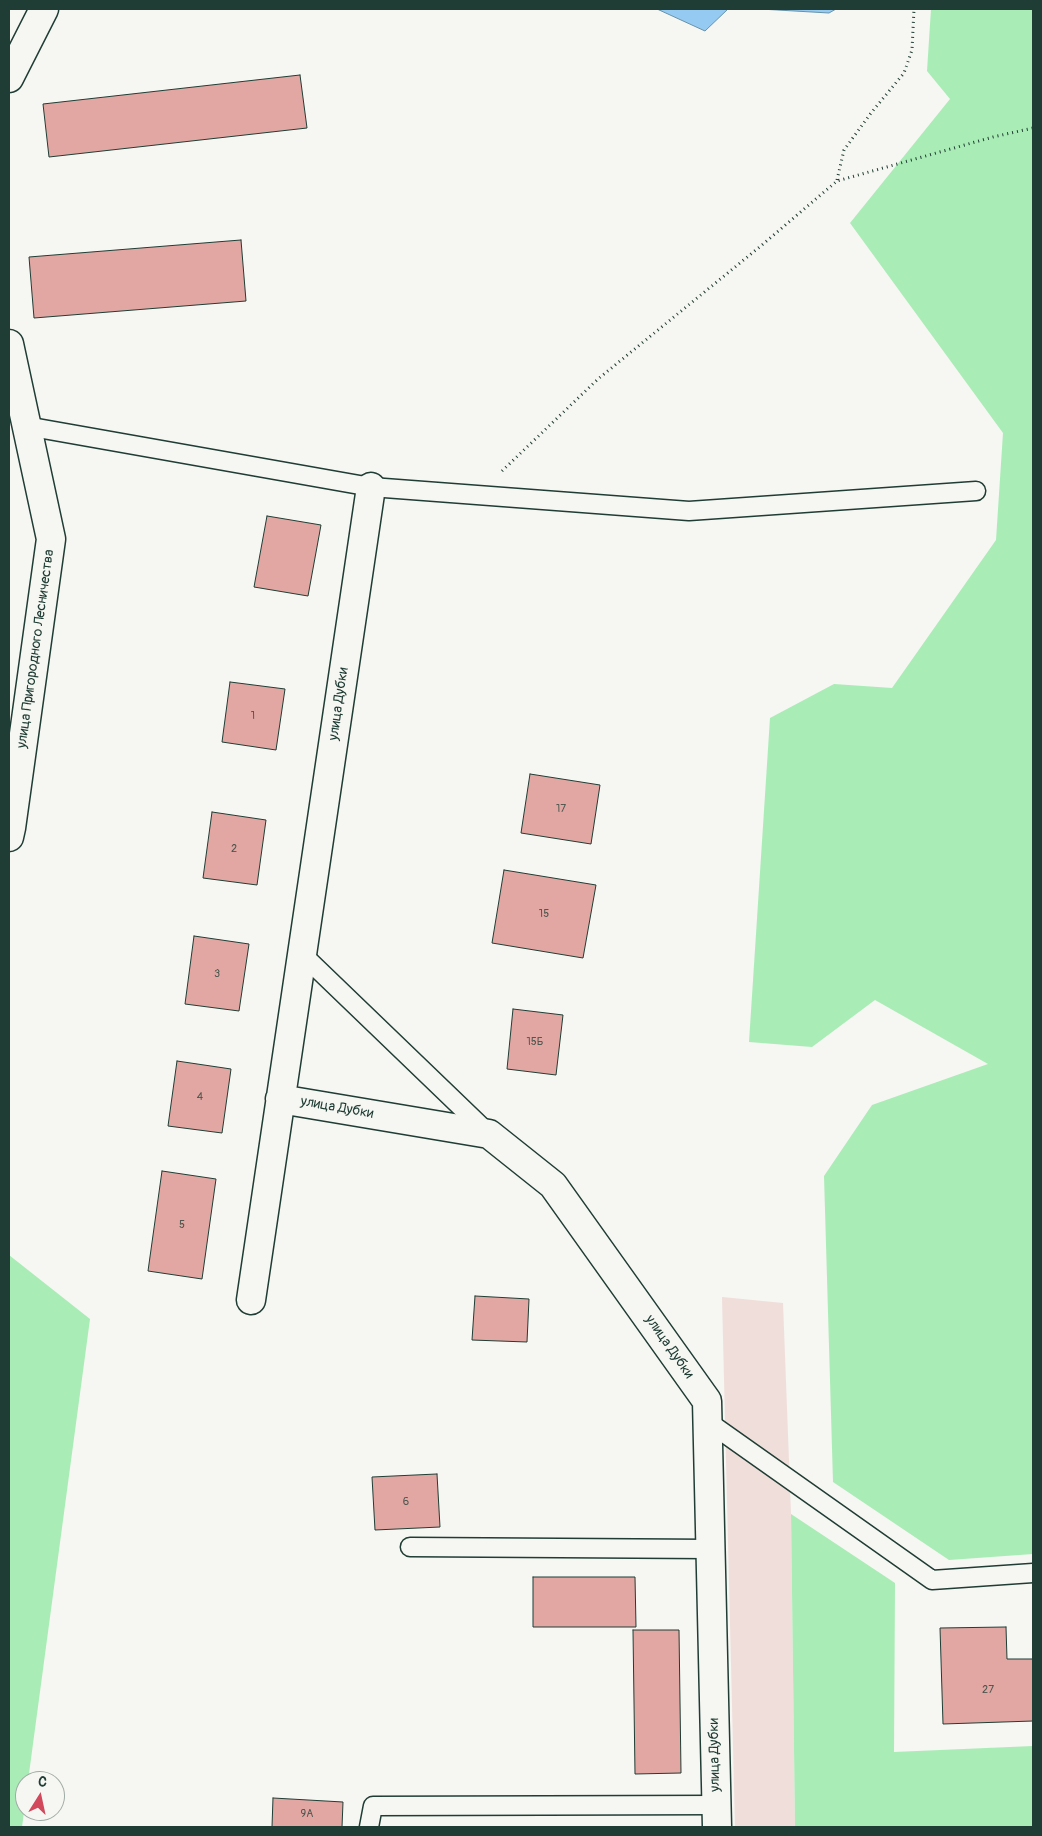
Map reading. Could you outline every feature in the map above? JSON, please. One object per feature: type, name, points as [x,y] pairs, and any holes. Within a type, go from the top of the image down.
[{"type":"street","points":[[9,78],[44,9]]},
{"type":"street","name":"улица Пригородного Лесничества","points":[[9,344],[50,539],[9,837]]},
{"type":"street","name":"улица Дубки","points":[[251,1300],[371,487]]},
{"type":"street","name":"улица Дубки","points":[[280,1099],[489,1134],[553,1185],[707,1401],[716,1816]]},
{"type":"lane","points":[[26,426],[371,487],[689,511],[976,490]]},
{"type":"lane","points":[[302,954],[489,1134]]},
{"type":"lane","points":[[707,1421],[932,1580],[1033,1573]]},
{"type":"lane","points":[[410,1547],[710,1549]]},
{"type":"lane","points":[[369,1827],[373,1806],[716,1816]]},
{"type":"path","points":[[837,181],[844,150],[904,72],[912,50],[914,9]]},
{"type":"path","points":[[497,476],[598,379],[837,181],[1033,128]]},
{"type":"shaded area","points":[[722,1297],[783,1303],[791,1514],[795,1827],[735,1827]]},
{"type":"green space","points":[[931,9],[1033,9],[1033,1554],[949,1560],[833,1482],[824,1176],[872,1105],[988,1064],[875,1000],[812,1047],[749,1042],[770,718],[834,684],[892,688],[996,540],[1003,433],[850,223],[950,99],[927,71]]},
{"type":"green space","points":[[9,1255],[90,1319],[29,1771],[15,1771],[15,1821],[23,1821],[22,1827],[9,1827]]},
{"type":"green space","points":[[791,1514],[895,1583],[894,1752],[1033,1746],[1033,1827],[795,1827]]},
{"type":"water","points":[[657,9],[728,9],[705,31]]},
{"type":"water","points":[[760,9],[836,9],[829,13]]},
{"type":"building","points":[[300,75],[307,128],[49,157],[43,104]]},
{"type":"building","points":[[241,240],[246,301],[34,318],[29,257]]},
{"type":"building","points":[[267,516],[321,525],[308,596],[254,587]]},
{"type":"building","points":[[230,682],[285,689],[276,750],[222,742]]},
{"type":"building","points":[[530,774],[600,785],[591,844],[521,833]]},
{"type":"building","points":[[212,812],[266,820],[257,885],[203,878]]},
{"type":"building","points":[[504,870],[596,885],[583,958],[492,943]]},
{"type":"building","points":[[194,936],[249,944],[239,1011],[185,1004]]},
{"type":"building","points":[[513,1009],[563,1015],[556,1075],[507,1069]]},
{"type":"building","points":[[177,1061],[231,1069],[222,1133],[168,1126]]},
{"type":"building","points":[[162,1171],[216,1179],[202,1279],[148,1271]]},
{"type":"building","points":[[475,1296],[529,1299],[527,1342],[472,1340]]},
{"type":"building","points":[[437,1474],[440,1527],[375,1530],[372,1477]]},
{"type":"building","points":[[533,1577],[635,1577],[636,1627],[533,1627]]},
{"type":"building","points":[[1006,1627],[1007,1659],[1033,1659],[1033,1721],[943,1724],[940,1628]]},
{"type":"building","points":[[633,1630],[679,1630],[681,1773],[635,1774]]},
{"type":"building","points":[[273,1798],[343,1802],[342,1827],[272,1827]]}]
